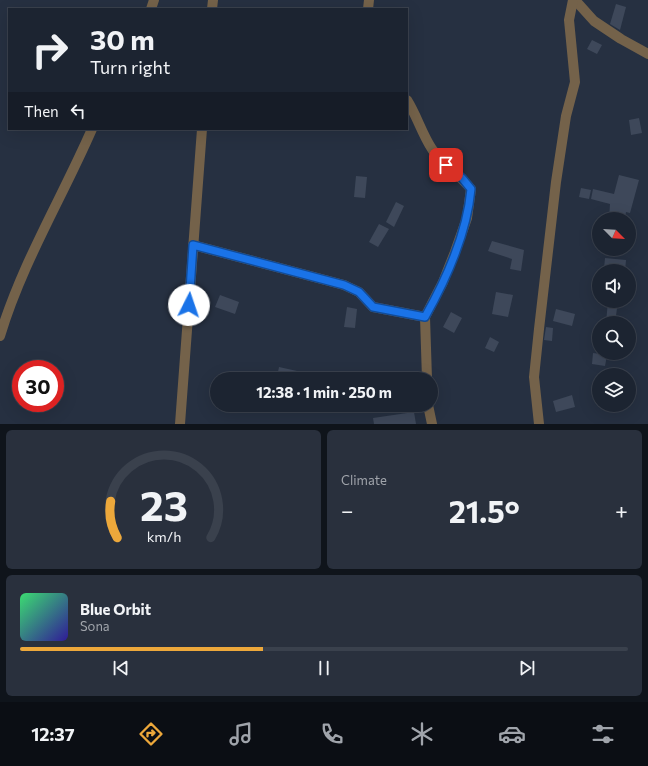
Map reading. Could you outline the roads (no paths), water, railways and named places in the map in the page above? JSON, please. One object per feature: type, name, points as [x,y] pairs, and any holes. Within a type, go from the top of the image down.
[{"type":"street","points":[[574,0],[594,21],[621,39],[648,54]]},
{"type":"street","points":[[539,424],[534,377],[556,182],[566,116],[575,82],[569,20],[574,0]]},
{"type":"street","points":[[408,102],[416,114],[432,150],[446,165],[462,178],[471,189],[467,218],[455,252],[443,282],[425,317],[426,372]]},
{"type":"street","points":[[0,336],[8,311],[40,235],[78,162],[92,130]]},
{"type":"street","points":[[180,424],[202,130]]},
{"type":"street","points":[[193,245],[344,285],[359,292],[373,307],[425,317]]},
{"type":"street","points":[[429,412],[432,424]]}]
